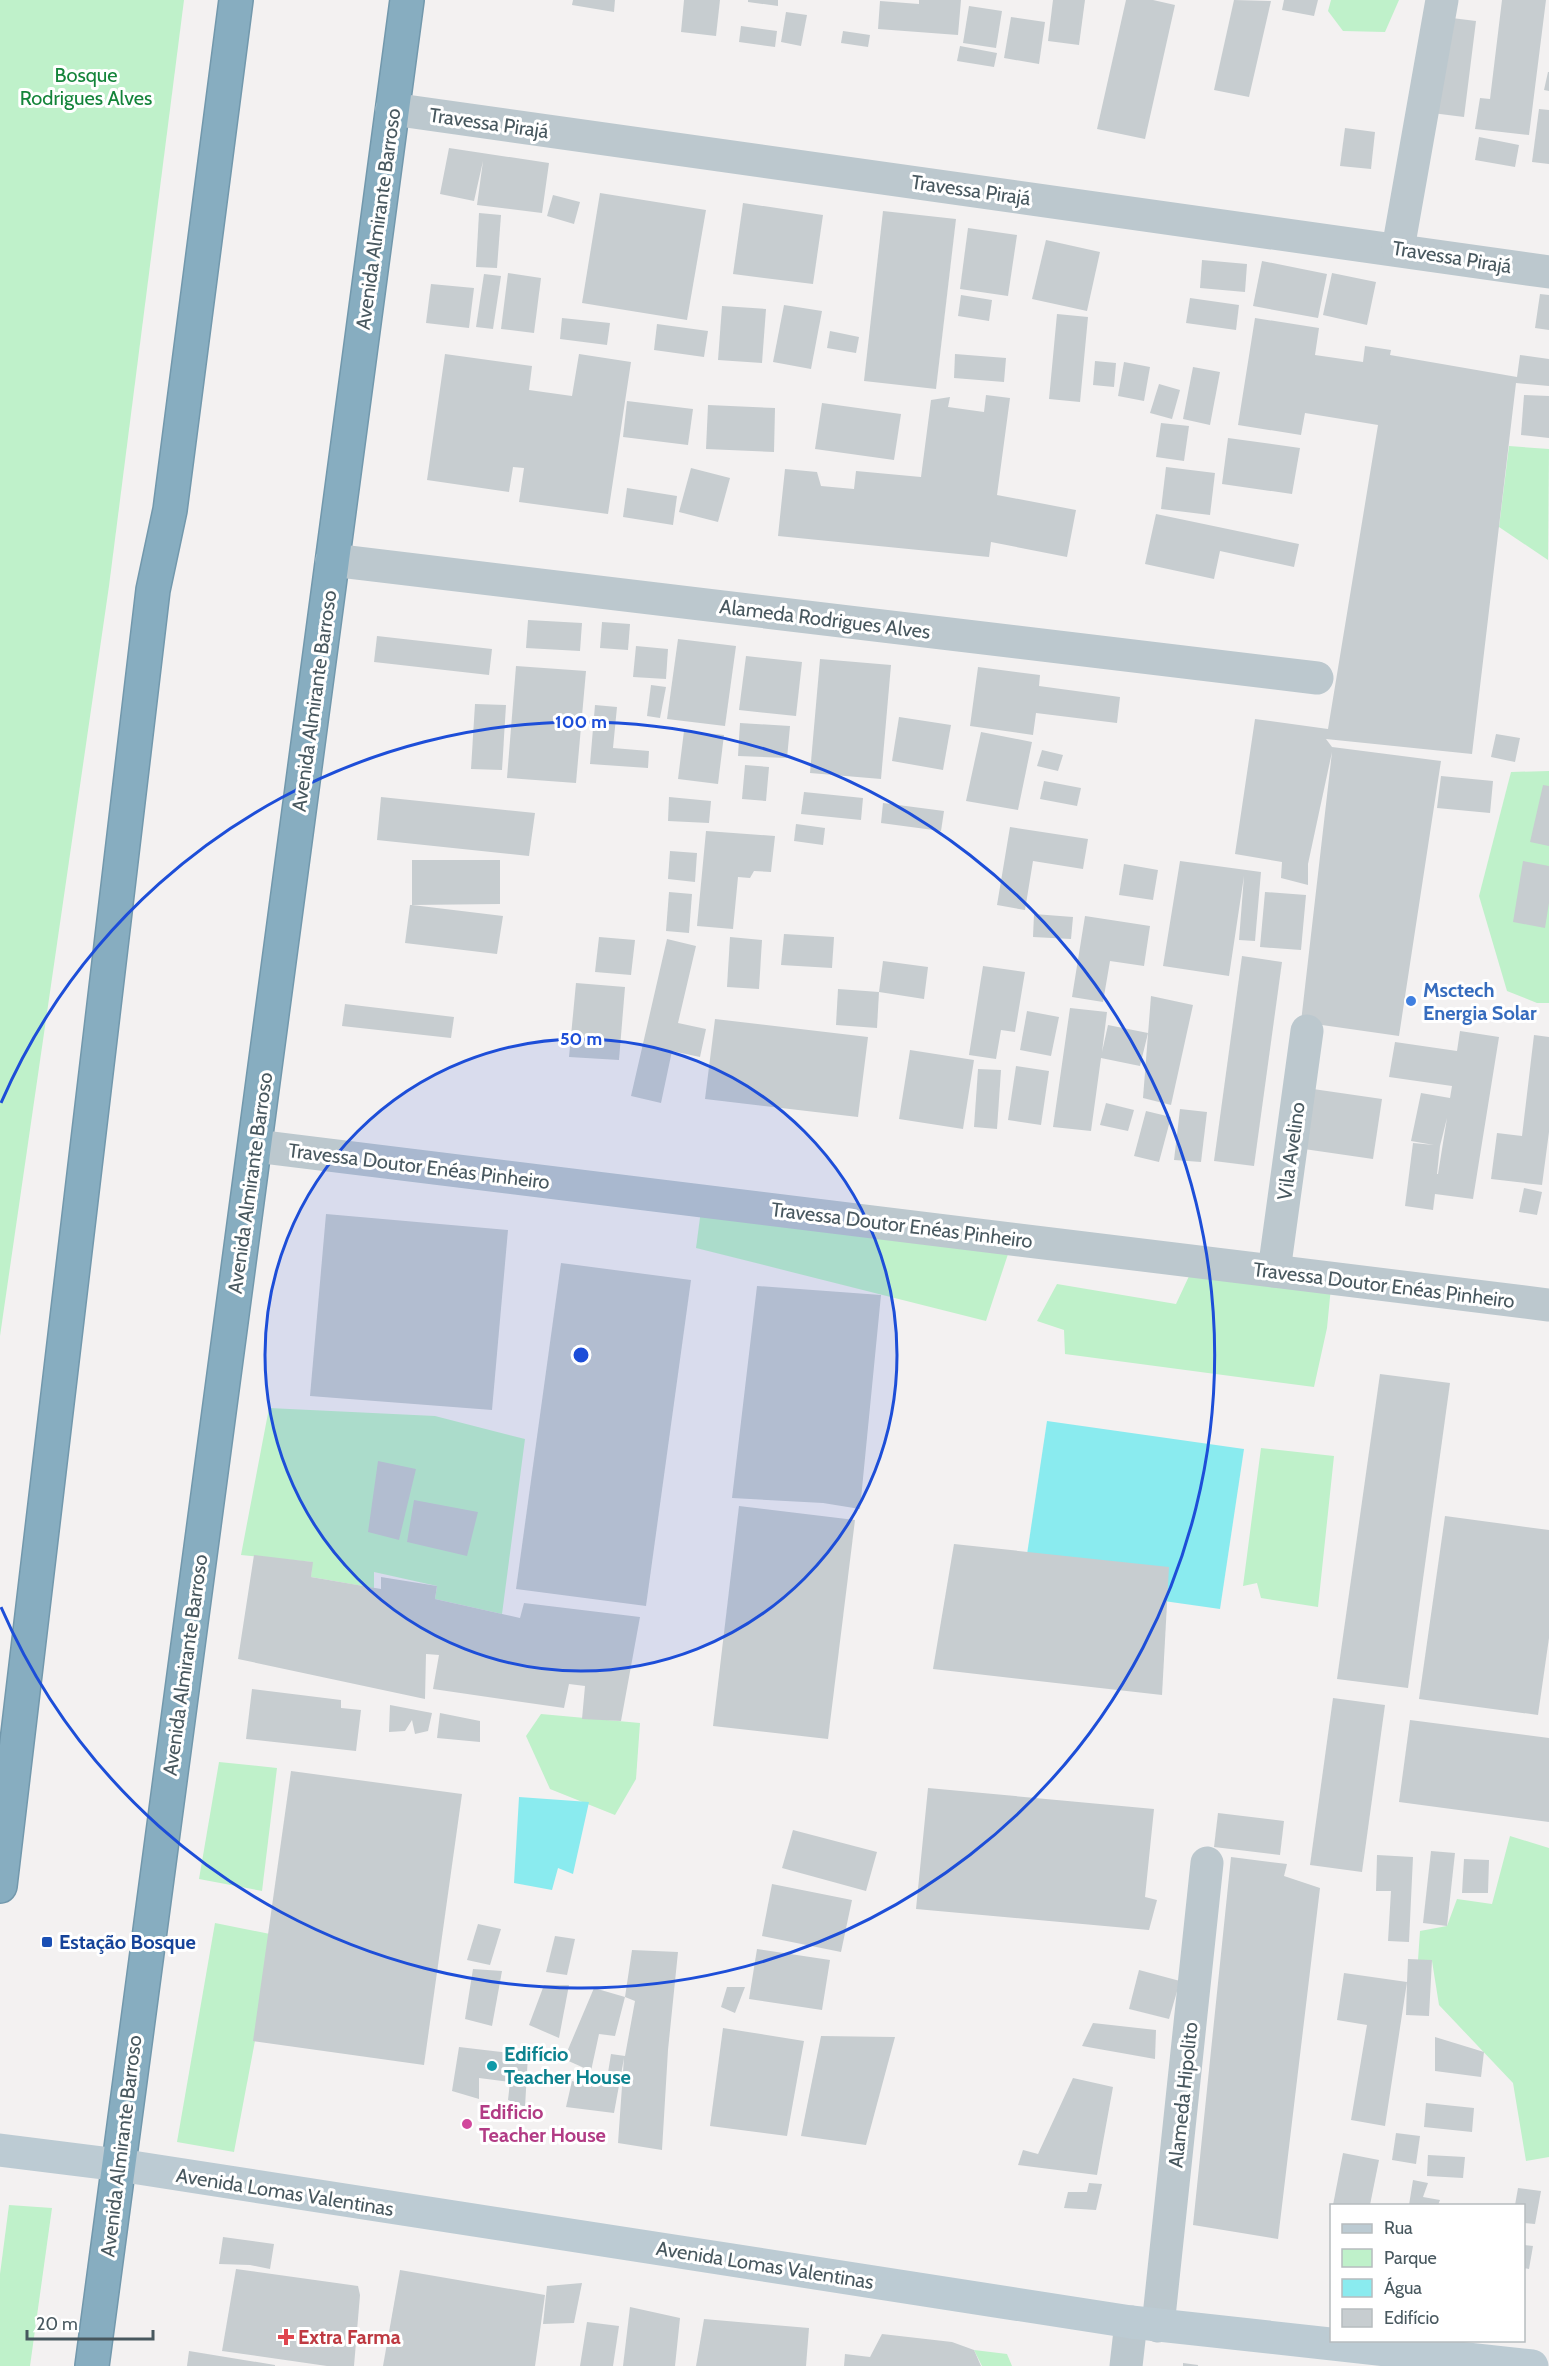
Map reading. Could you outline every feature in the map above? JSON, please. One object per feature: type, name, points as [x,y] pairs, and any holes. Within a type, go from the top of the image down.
[{"type":"highway","points":[[0,1886],[153,590],[170,510],[236,0]]},
{"type":"highway","name":"Avenida Almirante Barroso","points":[[92,2366],[408,0]]},
{"type":"street","points":[[1398,249],[1442,0]]},
{"type":"street","name":"Travessa Pirajá","points":[[392,109],[1549,272]]},
{"type":"street","name":"Alameda Rodrigues Alves","points":[[332,560],[1317,678]]},
{"type":"street","name":"Vila Avelino","points":[[1274,1271],[1307,1030]]},
{"type":"street","name":"Travessa Doutor Enéas Pinheiro","points":[[255,1146],[1549,1305]]},
{"type":"street","name":"Alameda Hipolito","points":[[1126,2366],[1145,2324],[1207,1863]]},
{"type":"street","name":"Avenida Lomas Valentinas","points":[[0,2150],[119,2165],[1145,2324],[1532,2366]]},
{"type":"green space","name":"Bosque Rodrigues Alves","points":[[0,0],[184,0],[109,586],[0,1336]]},
{"type":"green space","points":[[1331,0],[1399,0],[1385,32],[1343,31],[1328,11]]},
{"type":"green space","points":[[1509,446],[1549,449],[1548,560],[1499,527]]},
{"type":"green space","points":[[1549,771],[1549,1003],[1537,1003],[1507,991],[1479,896],[1511,772]]},
{"type":"green space","points":[[701,1210],[1010,1248],[986,1321],[696,1248]]},
{"type":"green space","points":[[1190,1274],[1331,1287],[1327,1328],[1314,1387],[1065,1354],[1064,1330],[1037,1321],[1057,1284],[1176,1304]]},
{"type":"green space","points":[[269,1408],[435,1416],[525,1439],[502,1614],[435,1599],[437,1586],[374,1572],[374,1588],[311,1577],[312,1562],[241,1555]]},
{"type":"green space","points":[[1261,1448],[1334,1456],[1318,1607],[1261,1598],[1257,1583],[1243,1586]]},
{"type":"green space","points":[[541,1714],[640,1723],[636,1779],[615,1815],[550,1789],[526,1736]]},
{"type":"green space","points":[[219,1762],[277,1768],[262,1891],[199,1879]]},
{"type":"green space","points":[[1510,1836],[1549,1848],[1549,2157],[1526,2161],[1513,2083],[1439,2005],[1432,1961],[1418,1960],[1420,1931],[1447,1926],[1457,1899],[1492,1904]]},
{"type":"green space","points":[[215,1923],[275,1935],[234,2152],[177,2142]]},
{"type":"green space","points":[[9,2205],[52,2208],[30,2366],[0,2366],[0,2274]]},
{"type":"green space","points":[[974,2350],[1007,2354],[1012,2366],[982,2366]]},
{"type":"water","points":[[1047,1421],[1244,1449],[1220,1609],[1023,1581]]},
{"type":"water","points":[[519,1797],[589,1802],[573,1874],[558,1868],[552,1890],[514,1883]]},
{"type":"building","points":[[573,0],[615,0],[614,12],[572,5]]},
{"type":"building","points":[[684,0],[720,0],[716,36],[681,32]]},
{"type":"building","points":[[748,0],[778,0],[778,6],[748,2]]},
{"type":"building","points":[[919,0],[961,0],[958,35],[878,29],[880,1],[919,4]]},
{"type":"building","points":[[1053,0],[1085,0],[1079,45],[1048,41]]},
{"type":"building","points":[[1126,0],[1153,0],[1175,5],[1145,139],[1097,129]]},
{"type":"building","points":[[1234,0],[1271,1],[1249,97],[1214,90]]},
{"type":"building","points":[[1284,0],[1318,0],[1314,16],[1282,10]]},
{"type":"building","points":[[1502,0],[1546,0],[1529,135],[1475,129],[1480,98],[1490,99]]},
{"type":"building","points":[[969,6],[1002,11],[996,48],[963,43]]},
{"type":"building","points":[[786,12],[807,15],[801,46],[781,42]]},
{"type":"building","points":[[1011,17],[1045,22],[1039,64],[1004,58]]},
{"type":"building","points":[[1444,17],[1476,21],[1464,117],[1432,113]]},
{"type":"building","points":[[741,26],[777,31],[775,47],[739,42]]},
{"type":"building","points":[[843,31],[870,35],[868,47],[841,43]]},
{"type":"building","points":[[960,46],[997,53],[994,67],[957,61]]},
{"type":"building","points":[[1549,72],[1549,91],[1544,90]]},
{"type":"building","points":[[1539,109],[1549,110],[1549,164],[1532,162]]},
{"type":"building","points":[[1345,128],[1375,132],[1371,169],[1340,166]]},
{"type":"building","points":[[1479,137],[1519,145],[1515,167],[1475,160]]},
{"type":"building","points":[[449,148],[549,163],[542,213],[477,205],[483,161],[474,201],[440,194]]},
{"type":"building","points":[[600,193],[706,210],[687,320],[582,303]]},
{"type":"building","points":[[553,195],[580,202],[574,224],[547,216]]},
{"type":"building","points":[[743,203],[823,215],[813,284],[733,274]]},
{"type":"building","points":[[883,211],[956,219],[936,389],[864,381]]},
{"type":"building","points":[[479,213],[501,215],[497,268],[476,267]]},
{"type":"building","points":[[968,228],[1017,235],[1008,296],[960,289]]},
{"type":"building","points":[[1046,240],[1100,252],[1087,311],[1032,299]]},
{"type":"building","points":[[1202,260],[1247,264],[1245,292],[1200,288]]},
{"type":"building","points":[[1262,261],[1327,274],[1318,318],[1253,306]]},
{"type":"building","points":[[508,273],[541,278],[534,333],[501,329]]},
{"type":"building","points":[[1332,273],[1376,282],[1367,325],[1323,315]]},
{"type":"building","points":[[484,274],[501,276],[493,329],[476,327]]},
{"type":"building","points":[[431,284],[474,288],[469,328],[426,323]]},
{"type":"building","points":[[1540,294],[1549,295],[1549,330],[1535,328]]},
{"type":"building","points":[[961,295],[992,300],[989,321],[958,316]]},
{"type":"building","points":[[1190,298],[1239,305],[1236,330],[1186,323]]},
{"type":"building","points":[[784,305],[822,311],[811,369],[773,362]]},
{"type":"building","points":[[722,306],[766,309],[762,363],[718,360]]},
{"type":"building","points":[[1057,314],[1088,317],[1080,402],[1049,399]]},
{"type":"building","points":[[562,318],[610,323],[607,345],[560,339]]},
{"type":"building","points":[[1255,318],[1319,328],[1315,355],[1363,362],[1365,346],[1391,350],[1390,355],[1517,377],[1520,355],[1549,359],[1549,386],[1516,383],[1472,754],[1326,739],[1332,747],[1441,761],[1399,1036],[1301,1022],[1332,752],[1308,864],[1308,885],[1281,878],[1282,862],[1235,854],[1255,719],[1328,729],[1378,425],[1305,413],[1301,435],[1238,425]]},
{"type":"building","points":[[657,324],[708,331],[704,357],[654,350]]},
{"type":"building","points":[[830,331],[859,337],[856,353],[827,348]]},
{"type":"building","points":[[445,354],[532,366],[529,390],[572,396],[579,354],[631,362],[608,514],[519,502],[524,468],[513,467],[509,492],[427,480]]},
{"type":"building","points":[[955,354],[1006,358],[1004,382],[954,378]]},
{"type":"building","points":[[1095,361],[1116,363],[1114,387],[1093,385]]},
{"type":"building","points":[[1124,362],[1150,367],[1144,401],[1118,396]]},
{"type":"building","points":[[1193,367],[1220,372],[1210,425],[1183,419]]},
{"type":"building","points":[[1159,384],[1180,390],[1172,419],[1150,413]]},
{"type":"building","points":[[986,395],[1010,398],[997,495],[1076,510],[1067,557],[991,542],[989,557],[778,536],[785,469],[817,472],[821,486],[854,489],[856,471],[921,477],[931,400],[950,397],[948,407],[984,412]]},
{"type":"building","points":[[1524,395],[1549,396],[1549,438],[1521,435]]},
{"type":"building","points":[[627,401],[693,409],[688,445],[623,437]]},
{"type":"building","points":[[822,403],[901,414],[894,460],[815,449]]},
{"type":"building","points":[[708,405],[775,408],[774,452],[706,449]]},
{"type":"building","points":[[1161,423],[1189,426],[1184,461],[1156,457]]},
{"type":"building","points":[[1228,438],[1300,448],[1292,494],[1222,484]]},
{"type":"building","points":[[1166,467],[1215,473],[1210,515],[1161,509]]},
{"type":"building","points":[[691,468],[730,478],[718,522],[679,512]]},
{"type":"building","points":[[627,488],[677,496],[673,525],[623,517]]},
{"type":"building","points":[[1156,514],[1299,544],[1294,567],[1220,551],[1214,579],[1145,564]]},
{"type":"building","points":[[528,620],[582,623],[580,651],[526,648]]},
{"type":"building","points":[[602,622],[630,624],[628,650],[600,648]]},
{"type":"building","points":[[377,636],[492,649],[489,675],[374,662]]},
{"type":"building","points":[[678,639],[736,646],[725,726],[667,719]]},
{"type":"building","points":[[636,646],[668,649],[666,679],[633,677]]},
{"type":"building","points":[[746,656],[802,662],[796,716],[739,710]]},
{"type":"building","points":[[820,659],[891,665],[881,779],[810,773]]},
{"type":"building","points":[[516,666],[586,671],[576,783],[507,778]]},
{"type":"building","points":[[978,667],[1040,675],[1039,686],[1120,697],[1117,723],[1036,713],[1033,735],[970,726]]},
{"type":"building","points":[[651,685],[666,687],[660,718],[647,716]]},
{"type":"building","points":[[475,704],[506,705],[502,770],[471,769]]},
{"type":"building","points":[[595,705],[617,707],[613,748],[649,751],[648,768],[590,764]]},
{"type":"building","points":[[899,717],[951,725],[943,770],[892,761]]},
{"type":"building","points":[[740,723],[790,726],[787,758],[738,756]]},
{"type":"building","points":[[684,731],[724,735],[718,784],[678,779]]},
{"type":"building","points":[[981,732],[1032,742],[1018,810],[966,801]]},
{"type":"building","points":[[1496,734],[1520,738],[1515,762],[1491,757]]},
{"type":"building","points":[[1042,750],[1063,755],[1058,771],[1037,766]]},
{"type":"building","points":[[745,765],[769,767],[766,801],[742,799]]},
{"type":"building","points":[[1441,776],[1493,781],[1490,813],[1437,808]]},
{"type":"building","points":[[1044,781],[1081,788],[1077,806],[1040,799]]},
{"type":"building","points":[[1543,785],[1549,786],[1549,846],[1530,842]]},
{"type":"building","points":[[804,792],[863,798],[861,820],[801,814]]},
{"type":"building","points":[[381,797],[535,813],[529,856],[377,840]]},
{"type":"building","points":[[669,797],[711,801],[709,823],[668,821]]},
{"type":"building","points":[[883,803],[944,811],[941,831],[881,823]]},
{"type":"building","points":[[796,824],[825,828],[823,845],[794,841]]},
{"type":"building","points":[[1010,827],[1088,839],[1083,869],[1033,861],[1025,910],[997,905]]},
{"type":"building","points":[[706,831],[775,836],[771,872],[754,871],[750,878],[738,877],[733,929],[697,926]]},
{"type":"building","points":[[670,851],[697,853],[695,882],[668,879]]},
{"type":"building","points":[[412,860],[500,860],[500,904],[412,905]]},
{"type":"building","points":[[1180,861],[1261,872],[1255,941],[1239,940],[1244,876],[1229,976],[1163,966]]},
{"type":"building","points":[[1523,861],[1549,866],[1549,903],[1545,928],[1513,922]]},
{"type":"building","points":[[1124,864],[1158,870],[1153,900],[1119,895]]},
{"type":"building","points":[[669,892],[692,894],[689,933],[666,931]]},
{"type":"building","points":[[1265,892],[1306,895],[1301,950],[1260,947]]},
{"type":"building","points":[[410,905],[503,916],[497,954],[405,943]]},
{"type":"building","points":[[1034,914],[1073,917],[1071,939],[1033,937]]},
{"type":"building","points":[[1085,916],[1150,926],[1144,966],[1110,961],[1103,1002],[1072,997]]},
{"type":"building","points":[[784,934],[834,937],[832,968],[781,965]]},
{"type":"building","points":[[599,937],[635,940],[631,975],[595,972]]},
{"type":"building","points":[[730,937],[762,940],[759,989],[727,987]]},
{"type":"building","points":[[667,939],[696,946],[678,1023],[706,1029],[700,1057],[672,1051],[661,1103],[631,1096]]},
{"type":"building","points":[[1242,956],[1282,962],[1254,1166],[1214,1161]]},
{"type":"building","points":[[883,961],[928,967],[924,999],[879,992]]},
{"type":"building","points":[[983,966],[1025,972],[1015,1032],[1001,1030],[996,1059],[969,1055]]},
{"type":"building","points":[[576,983],[625,987],[619,1060],[569,1057]]},
{"type":"building","points":[[838,989],[879,992],[877,1028],[836,1025]]},
{"type":"building","points":[[1151,996],[1193,1005],[1171,1105],[1143,1098]]},
{"type":"building","points":[[345,1004],[454,1017],[451,1038],[342,1026]]},
{"type":"building","points":[[1070,1008],[1107,1012],[1102,1052],[1108,1025],[1148,1033],[1140,1066],[1101,1058],[1091,1131],[1053,1127]]},
{"type":"building","points":[[1027,1011],[1059,1017],[1051,1056],[1020,1050]]},
{"type":"building","points":[[715,1019],[868,1037],[858,1117],[705,1099]]},
{"type":"building","points":[[1460,1031],[1499,1037],[1473,1199],[1435,1194],[1433,1210],[1405,1206],[1413,1143],[1434,1145],[1411,1141],[1421,1093],[1450,1098],[1452,1086],[1389,1077],[1395,1042],[1457,1051]],"holes":[[[1447,1118],[1438,1174],[1440,1146]]]},
{"type":"building","points":[[1534,1035],[1549,1037],[1549,1132],[1542,1185],[1491,1179],[1497,1133],[1522,1136]]},
{"type":"building","points":[[910,1050],[974,1060],[963,1129],[899,1119]]},
{"type":"building","points":[[1016,1066],[1049,1071],[1041,1125],[1008,1120]]},
{"type":"building","points":[[978,1069],[1001,1070],[997,1129],[974,1127]]},
{"type":"building","points":[[1313,1089],[1382,1099],[1373,1159],[1304,1149]]},
{"type":"building","points":[[1106,1103],[1134,1110],[1128,1131],[1100,1125]]},
{"type":"building","points":[[1180,1109],[1207,1112],[1201,1162],[1174,1160]]},
{"type":"building","points":[[1146,1111],[1171,1117],[1159,1162],[1134,1156]]},
{"type":"building","points":[[1524,1188],[1542,1192],[1537,1215],[1519,1212]]},
{"type":"building","points":[[326,1214],[508,1230],[492,1410],[310,1396]]},
{"type":"building","points":[[561,1263],[691,1280],[646,1606],[516,1589]]},
{"type":"building","points":[[757,1286],[881,1295],[860,1509],[823,1503],[732,1498]]},
{"type":"building","points":[[1380,1374],[1450,1383],[1408,1688],[1337,1679]]},
{"type":"building","points":[[378,1461],[416,1469],[399,1540],[368,1532]]},
{"type":"building","points":[[414,1500],[478,1512],[467,1556],[407,1542]]},
{"type":"building","points":[[739,1506],[855,1520],[828,1739],[713,1726]]},
{"type":"building","points":[[1445,1516],[1549,1530],[1549,1638],[1538,1715],[1419,1699]]},
{"type":"building","points":[[954,1544],[1169,1567],[1162,1695],[933,1669]]},
{"type":"building","points":[[254,1555],[313,1562],[311,1577],[381,1589],[381,1577],[437,1586],[435,1599],[520,1618],[524,1603],[640,1617],[621,1721],[582,1719],[585,1686],[569,1684],[564,1708],[433,1689],[439,1655],[426,1654],[425,1699],[238,1659]]},
{"type":"building","points":[[252,1689],[341,1700],[341,1708],[361,1710],[356,1751],[246,1739]]},
{"type":"building","points":[[1333,1698],[1385,1705],[1362,1872],[1310,1865]]},
{"type":"building","points":[[390,1705],[432,1713],[428,1731],[415,1734],[412,1720],[405,1731],[389,1732]]},
{"type":"building","points":[[440,1713],[480,1721],[480,1742],[437,1738]]},
{"type":"building","points":[[1410,1720],[1549,1738],[1549,1822],[1399,1802]]},
{"type":"building","points":[[291,1771],[462,1794],[424,2065],[253,2041]]},
{"type":"building","points":[[928,1788],[1154,1809],[1145,1897],[1157,1900],[1149,1930],[916,1909]]},
{"type":"building","points":[[1218,1813],[1284,1821],[1280,1855],[1214,1847]]},
{"type":"building","points":[[793,1830],[877,1852],[866,1891],[782,1868]]},
{"type":"building","points":[[1431,1851],[1455,1853],[1447,1926],[1423,1923]]},
{"type":"building","points":[[1377,1855],[1413,1857],[1409,1942],[1388,1941],[1391,1891],[1376,1891]]},
{"type":"building","points":[[1231,1857],[1287,1864],[1284,1876],[1320,1888],[1278,2239],[1193,2225]]},
{"type":"building","points":[[1464,1859],[1489,1860],[1488,1893],[1462,1893]]},
{"type":"building","points":[[772,1884],[852,1900],[841,1952],[762,1936]]},
{"type":"building","points":[[478,1924],[501,1929],[490,1965],[467,1960]]},
{"type":"building","points":[[555,1936],[575,1939],[567,1975],[546,1972]]},
{"type":"building","points":[[757,1949],[830,1960],[822,2010],[749,1999]]},
{"type":"building","points":[[632,1950],[678,1952],[668,2050],[662,2150],[618,2143],[624,2058],[614,2113],[566,2107],[572,2081],[591,2087],[593,2077],[607,2079],[611,2054],[625,2056],[635,2001],[625,1997]]},
{"type":"building","points":[[1408,1959],[1432,1960],[1429,2016],[1406,2015]]},
{"type":"building","points":[[473,1969],[502,1971],[492,2026],[465,2019]]},
{"type":"building","points":[[1139,1970],[1180,1981],[1169,2019],[1129,2009]]},
{"type":"building","points":[[1344,1973],[1407,1982],[1385,2126],[1351,2120],[1367,2025],[1337,2020]]},
{"type":"building","points":[[544,1985],[569,1985],[559,2038],[529,2025]]},
{"type":"building","points":[[727,1987],[745,1987],[735,2013],[721,2007]]},
{"type":"building","points":[[594,1988],[625,1997],[615,2036],[599,2034],[591,2071],[564,2059]]},
{"type":"building","points":[[1093,2023],[1156,2030],[1155,2059],[1082,2046]]},
{"type":"building","points":[[723,2028],[804,2041],[787,2136],[710,2126]]},
{"type":"building","points":[[821,2036],[895,2037],[866,2145],[801,2136]]},
{"type":"building","points":[[1435,2037],[1484,2052],[1481,2077],[1435,2071]]},
{"type":"building","name":"Edifício Teacher House","points":[[459,2047],[528,2055],[525,2107],[508,2100],[510,2082],[479,2078],[479,2099],[452,2091]]},
{"type":"building","points":[[1073,2078],[1113,2087],[1097,2175],[1018,2165],[1023,2150],[1038,2154]]},
{"type":"building","points":[[1426,2103],[1474,2108],[1472,2132],[1424,2127]]},
{"type":"building","points":[[1396,2133],[1420,2136],[1416,2164],[1392,2160]]},
{"type":"building","points":[[1343,2153],[1379,2160],[1370,2204],[1333,2204]]},
{"type":"building","points":[[1428,2155],[1465,2157],[1463,2178],[1427,2176]]},
{"type":"building","points":[[1413,2180],[1428,2183],[1423,2197],[1440,2200],[1438,2204],[1409,2204]]},
{"type":"building","points":[[1089,2183],[1102,2184],[1096,2210],[1064,2208],[1068,2192],[1087,2192]]},
{"type":"building","points":[[1518,2188],[1541,2191],[1535,2224],[1525,2223],[1525,2204],[1515,2204]]},
{"type":"building","points":[[223,2237],[274,2244],[270,2269],[250,2265],[219,2264]]},
{"type":"building","points":[[1525,2245],[1533,2246],[1529,2269],[1525,2268]]},
{"type":"building","points":[[236,2269],[358,2286],[360,2295],[354,2366],[327,2366],[222,2351]]},
{"type":"building","points":[[400,2270],[545,2295],[535,2366],[383,2366]]},
{"type":"building","points":[[582,2283],[574,2323],[543,2324],[547,2286]]},
{"type":"building","points":[[630,2307],[680,2318],[675,2366],[623,2366]]},
{"type":"building","points":[[704,2319],[809,2328],[806,2366],[696,2366]]},
{"type":"building","points":[[587,2322],[619,2326],[613,2366],[580,2366]]},
{"type":"building","points":[[882,2334],[952,2342],[974,2350],[981,2366],[844,2366],[845,2354],[870,2357]]},
{"type":"building","points":[[189,2351],[275,2365],[275,2366],[187,2366]]},
{"type":"building","points":[[1183,2363],[1198,2365],[1198,2366],[1183,2366]]},
{"type":"place","name":"Msctech Energia Solar","points":[[1411,1001]]},
{"type":"place","name":"Estação Bosque","points":[[47,1942]]},
{"type":"place","name":"Edifício Teacher House","points":[[492,2066]]},
{"type":"place","name":"Edificio Teacher House","points":[[467,2124]]},
{"type":"place","name":"Extra Farma","points":[[286,2337]]}]
